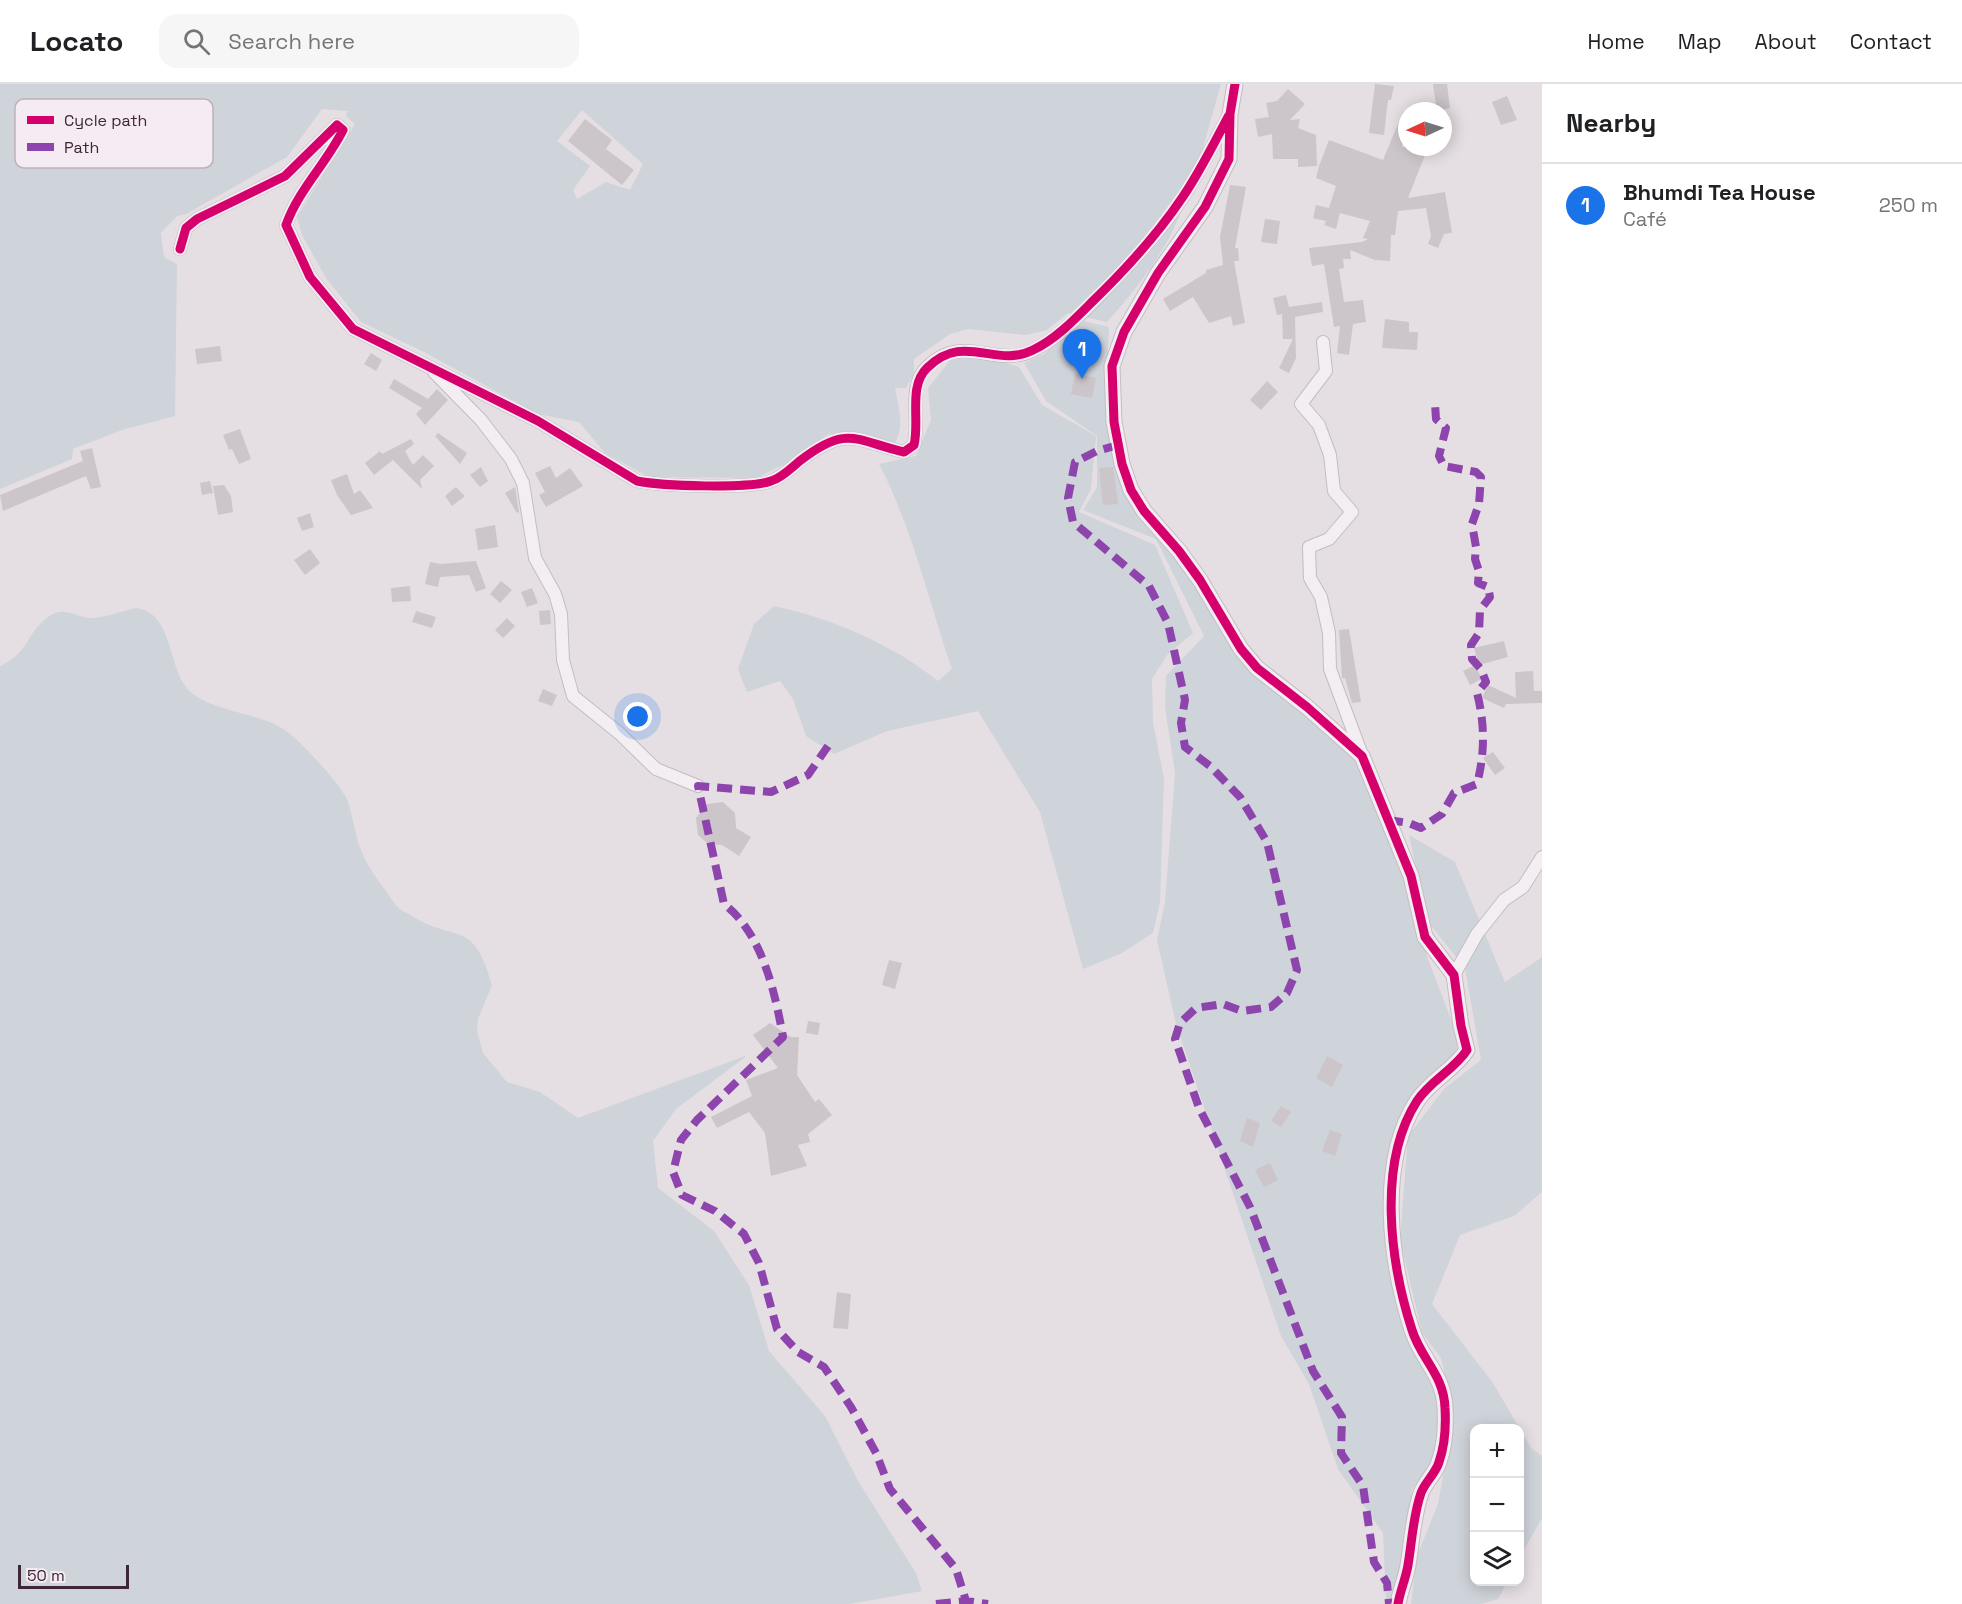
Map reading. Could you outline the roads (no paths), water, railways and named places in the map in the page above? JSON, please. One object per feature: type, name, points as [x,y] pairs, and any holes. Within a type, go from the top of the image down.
[{"type":"street","points":[[1235,84],[1230,114],[1229,159],[1205,207],[1158,273],[1124,332],[1112,366],[1114,422],[1122,464],[1131,490],[1143,511],[1179,551],[1200,580],[1240,649],[1257,668],[1307,707],[1362,756]]},
{"type":"street","points":[[180,249],[186,228],[191,224],[285,176],[337,125],[343,130],[332,152],[295,200],[286,225],[309,277],[353,329],[538,421],[637,481],[656,485],[756,485],[774,481],[824,442],[842,438],[862,438],[903,452],[914,445],[917,431],[915,386],[926,368],[945,354],[967,349],[1013,357],[1034,350],[1068,326],[1122,272],[1182,199],[1230,114]]},
{"type":"street","points":[[1323,342],[1326,370],[1301,404],[1319,425],[1330,455],[1334,491],[1352,512],[1329,539],[1309,547],[1310,578],[1321,597],[1329,633],[1330,669],[1362,756],[1411,876],[1425,937],[1454,975],[1461,1026],[1467,1050],[1458,1064],[1441,1074],[1418,1099],[1404,1125],[1395,1159],[1391,1197],[1395,1253],[1413,1334],[1443,1386],[1446,1429],[1439,1463],[1422,1492],[1412,1531],[1408,1566],[1398,1604]]},
{"type":"street","points":[[426,364],[480,420],[512,459],[523,483],[535,558],[555,594],[561,614],[563,660],[573,696],[619,733],[656,769],[698,786]]},
{"type":"street","points":[[1454,975],[1477,934],[1504,900],[1523,887],[1542,857]]},
{"type":"place","name":"Bhumdi Tea House","points":[[1082,379]]}]
